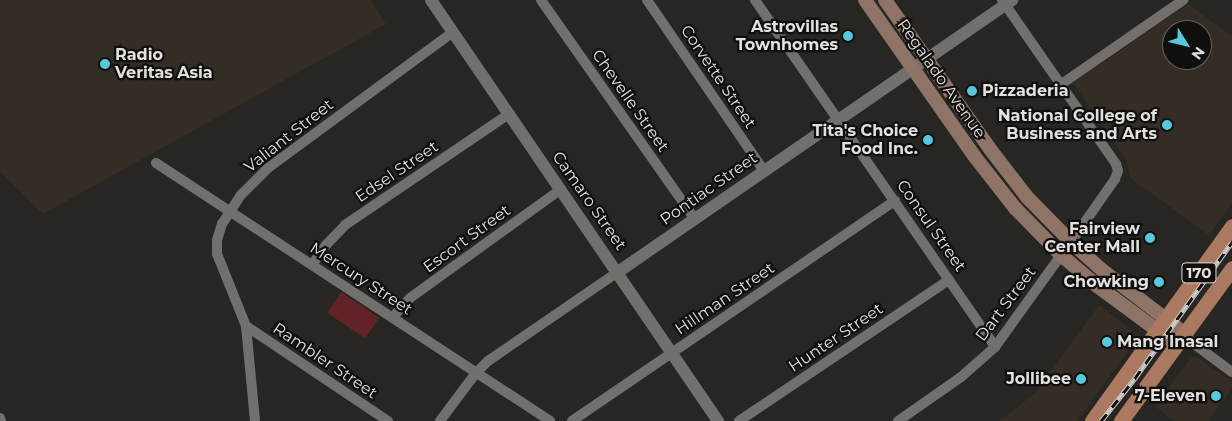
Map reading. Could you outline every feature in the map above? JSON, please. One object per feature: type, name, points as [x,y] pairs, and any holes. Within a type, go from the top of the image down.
[{"type":"main road","name":"Regalado Avenue","points":[[865,0],[974,157],[1015,208],[1061,255],[1124,308],[1161,325],[1185,341]]},
{"type":"main road","name":"Regalado Avenue","points":[[885,0],[926,60],[1028,197],[1071,242],[1132,295],[1161,325]]},
{"type":"main road","name":"170","points":[[1092,421],[1232,226]]},
{"type":"main road","name":"170","points":[[1121,421],[1185,341],[1232,268]]},
{"type":"street","name":"Camaro Street","points":[[431,0],[718,421]]},
{"type":"street","name":"Chevelle Street","points":[[541,0],[695,219]]},
{"type":"street","name":"Corvette Street","points":[[647,0],[764,171]]},
{"type":"street","name":"Consul Street","points":[[755,0],[995,347]]},
{"type":"street","points":[[1060,85],[1182,0]]},
{"type":"street","name":"Pontiac Street","points":[[440,421],[475,374],[488,361],[926,60],[1007,2]]},
{"type":"street","points":[[1007,2],[1060,85],[1116,164],[1118,171],[1115,179],[1071,242]]},
{"type":"street","name":"Valiant Street","points":[[256,421],[246,326],[217,254],[217,240],[230,211],[241,195],[268,168],[453,32]]},
{"type":"street","name":"Edsel Street","points":[[312,265],[326,245],[345,225],[509,114]]},
{"type":"street","name":"Mercury Street","points":[[156,163],[393,317],[475,374],[550,421]]},
{"type":"street","name":"Escort Street","points":[[393,317],[410,298],[561,189]]},
{"type":"street","name":"Hillman Street","points":[[572,421],[895,201]]},
{"type":"street","name":"Dart Street","points":[[898,421],[960,377],[995,347],[1061,255]]},
{"type":"street","name":"Hunter Street","points":[[739,421],[949,280]]},
{"type":"street","name":"Rambler Street","points":[[246,326],[388,421]]},
{"type":"street","name":"Regalado Avenue","points":[[1185,341],[1232,372]]},
{"type":"shaded area","points":[[0,0],[371,0],[386,24],[43,214],[0,172]]},
{"type":"shaded area","name":"National College of Business and Arts","points":[[1188,4],[1210,20],[1165,20]]},
{"type":"shaded area","name":"National College of Business and Arts","points":[[1212,21],[1232,36],[1232,203],[1209,235],[1130,178],[1127,161],[1073,83],[1162,22],[1162,70],[1212,70]]},
{"type":"shaded area","points":[[341,292],[379,318],[365,338],[327,313]]},
{"type":"shaded area","points":[[1099,305],[1139,336],[1077,421],[1000,421],[1035,393]]},
{"type":"shaded area","points":[[1196,356],[1232,382],[1232,389],[1208,421],[1173,421],[1155,406],[1191,358]]},
{"type":"railway","points":[[1101,421],[1135,378],[1232,242]]},
{"type":"place","name":"Astrovillas Townhomes","points":[[848,36]]},
{"type":"place","name":"Radio Veritas Asia","points":[[105,64]]},
{"type":"place","name":"Pizzaderia","points":[[972,91]]},
{"type":"place","name":"National College of Business and Arts","points":[[1167,125]]},
{"type":"place","name":"Tita's Choice Food Inc.","points":[[928,140]]},
{"type":"place","name":"Fairview Center Mall","points":[[1150,238]]},
{"type":"place","name":"Chowking","points":[[1159,282]]},
{"type":"place","name":"Mang Inasal","points":[[1107,342]]},
{"type":"place","name":"Jollibee","points":[[1081,379]]},
{"type":"place","name":"7-Eleven","points":[[1216,396]]}]
